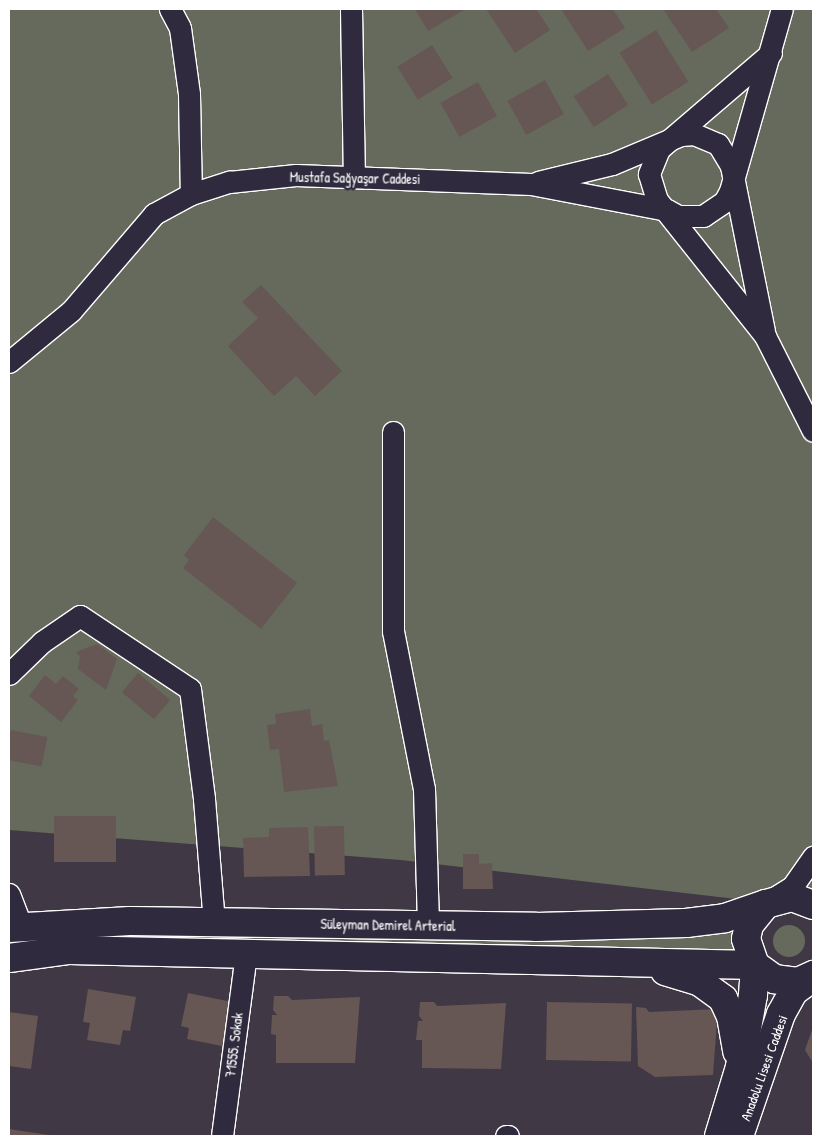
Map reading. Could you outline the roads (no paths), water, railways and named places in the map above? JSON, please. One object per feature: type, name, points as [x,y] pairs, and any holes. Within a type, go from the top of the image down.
[{"type":"main road","name":"Süleyman Demirel Arterial","points":[[15,927],[130,921],[428,926],[686,923],[725,918],[792,897],[813,905]]},
{"type":"main road","points":[[766,904],[755,913],[748,932],[748,953],[755,965],[763,973],[785,982],[812,976]]},
{"type":"main road","points":[[9,958],[69,950],[755,965]]},
{"type":"main road","points":[[634,962],[700,982],[723,999],[731,1016],[740,1067]]},
{"type":"main road","name":"Anadolu Lisesi Caddesi","points":[[719,1136],[740,1067],[753,995],[755,965]]},
{"type":"main road","name":"Anadolu Lisesi Caddesi","points":[[739,1136],[781,1014],[794,991],[812,976]]},
{"type":"street","points":[[170,9],[180,28],[189,94],[192,194]]},
{"type":"street","points":[[351,9],[354,177]]},
{"type":"street","points":[[531,184],[667,210],[678,216],[703,216],[724,202],[733,179],[772,53],[782,9]]},
{"type":"street","points":[[772,53],[669,140],[651,161],[649,174],[654,194],[765,336],[813,431]]},
{"type":"street","points":[[531,184],[612,164],[669,140],[694,134],[707,137],[727,154],[765,336]]},
{"type":"street","name":"Mustafa Sağyaşar Caddesi","points":[[9,362],[71,311],[154,214],[192,194],[229,182],[296,175],[531,184]]},
{"type":"street","points":[[394,432],[393,630],[424,789],[428,926]]},
{"type":"street","points":[[9,674],[42,642],[80,616],[190,689],[204,799],[214,923]]},
{"type":"street","points":[[766,904],[792,887],[813,857]]},
{"type":"street","points":[[9,894],[15,927]]},
{"type":"street","name":"71555. Sokak","points":[[222,1136],[246,954]]}]
